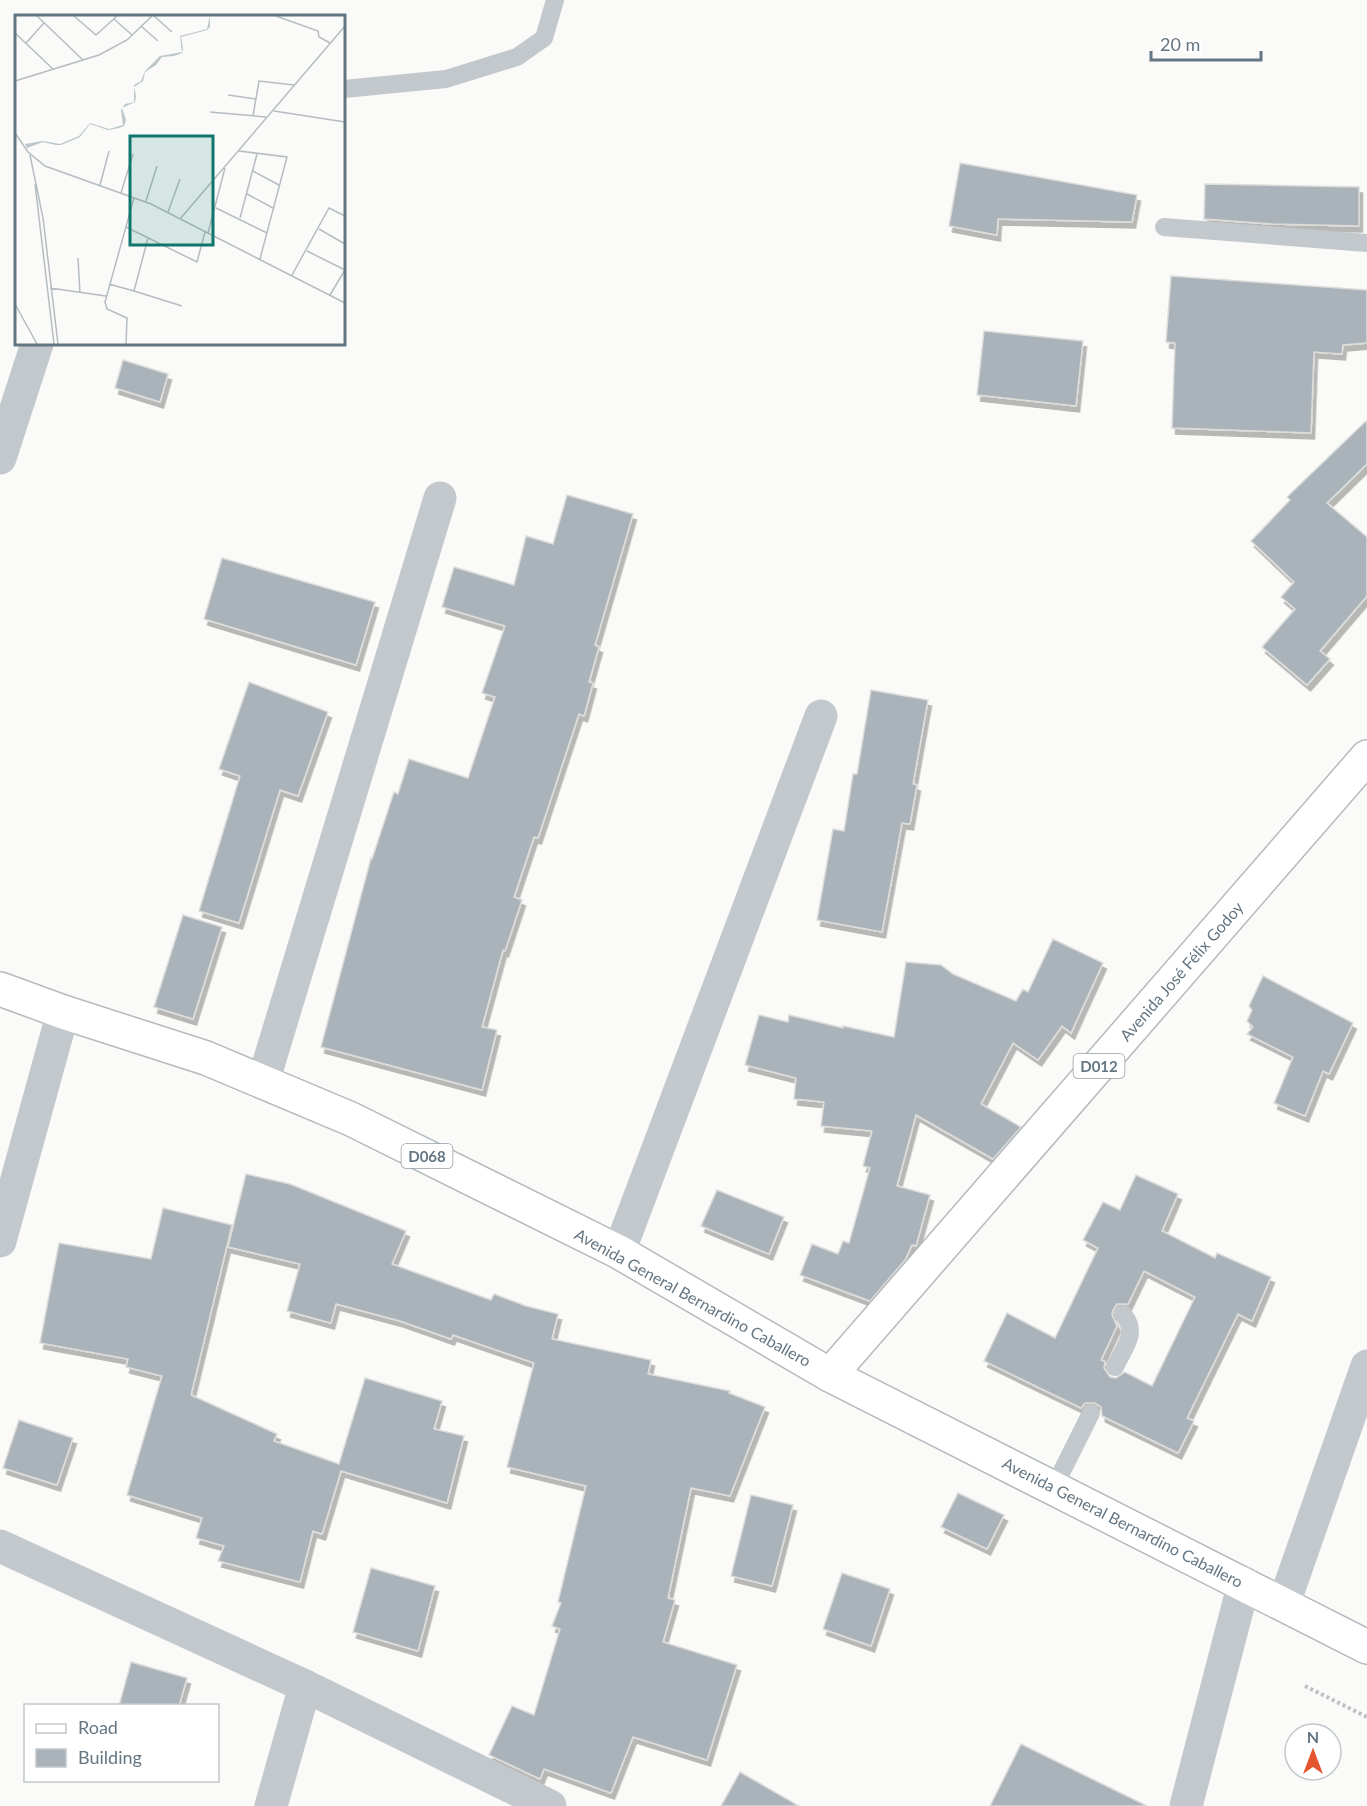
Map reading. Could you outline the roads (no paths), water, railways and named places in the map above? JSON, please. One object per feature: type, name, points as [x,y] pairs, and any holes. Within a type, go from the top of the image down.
[{"type":"main road","name":"Avenida José Félix Godoy","points":[[830,1375],[1367,757]]},
{"type":"main road","name":"Avenida General Bernardino Caballero","points":[[0,989],[206,1058],[351,1119],[619,1252],[830,1375],[1054,1486],[1367,1647]]},
{"type":"street","points":[[0,458],[37,345]]},
{"type":"street","points":[[263,1082],[440,498]]},
{"type":"street","points":[[619,1252],[821,716]]},
{"type":"street","points":[[0,1241],[63,1012]]},
{"type":"street","points":[[1284,1603],[1367,1366]]},
{"type":"street","points":[[0,1546],[305,1686],[550,1806]]},
{"type":"street","points":[[1186,1806],[1244,1583]]},
{"type":"street","points":[[271,1806],[305,1686]]},
{"type":"lane","points":[[345,89],[446,79],[517,57],[544,38],[555,0]]},
{"type":"lane","points":[[1164,227],[1367,243]]},
{"type":"lane","points":[[1115,1367],[1132,1332],[1130,1323],[1123,1314]]},
{"type":"lane","points":[[1054,1486],[1091,1413]]}]
